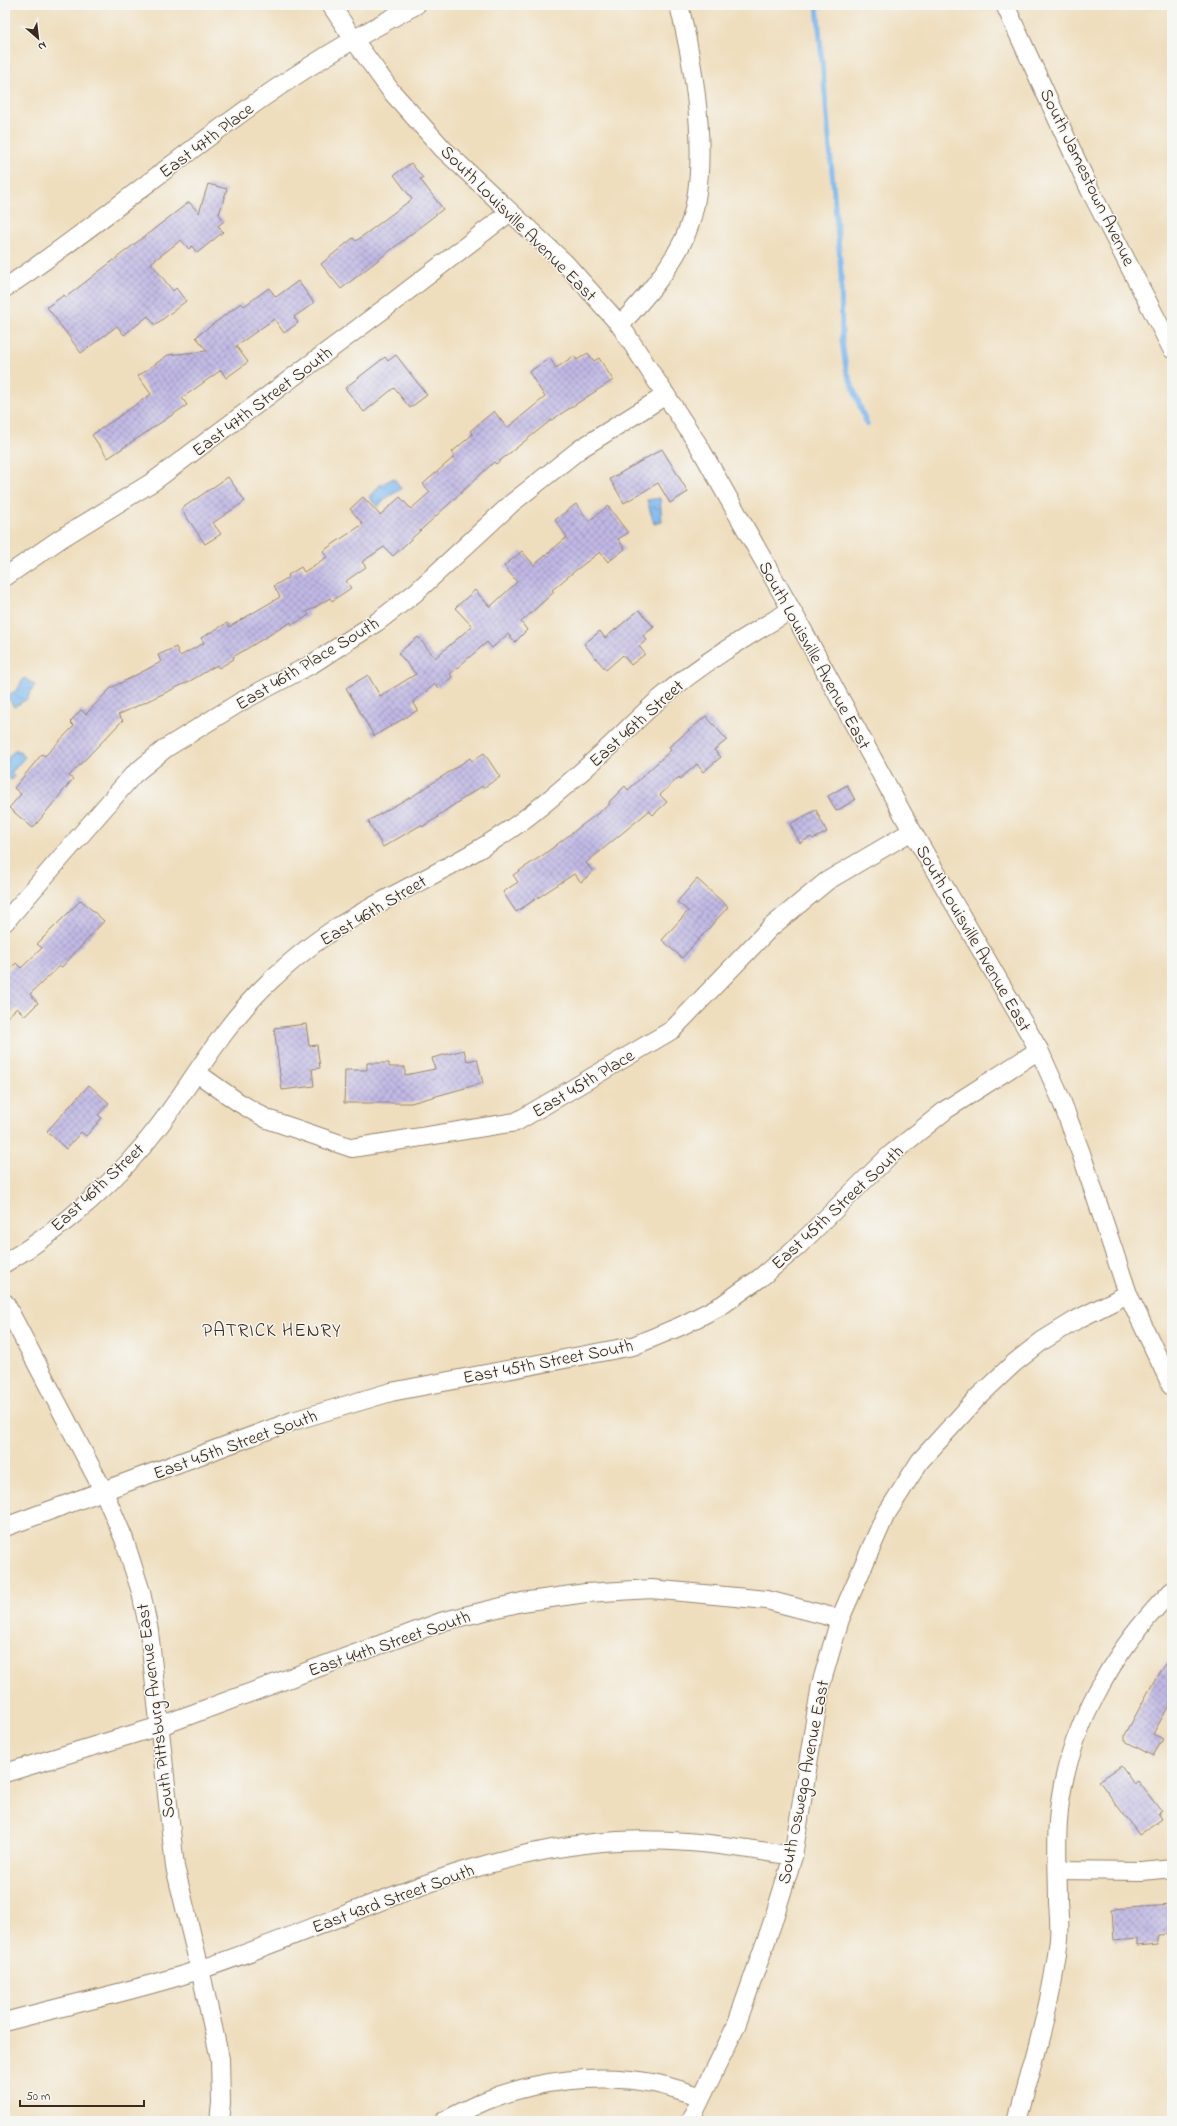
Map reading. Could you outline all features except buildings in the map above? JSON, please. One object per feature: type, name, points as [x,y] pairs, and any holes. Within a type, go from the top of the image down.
[{"type":"street","name":"South Louisville Avenue East","points":[[331,5],[391,91],[443,149],[565,263],[620,325],[699,446],[791,610],[912,832],[1039,1050],[1060,1097],[1082,1156],[1128,1294],[1172,1387]]},
{"type":"street","name":"East 47th Place","points":[[5,288],[52,258],[237,116],[354,40],[416,5]]},
{"type":"street","points":[[620,325],[660,280],[684,240],[696,200],[699,151],[696,101],[687,37],[679,5]]},
{"type":"street","name":"South Jamestown Avenue","points":[[1005,5],[1090,190],[1172,349]]},
{"type":"street","name":"East 47th Street South","points":[[5,577],[60,539],[154,481],[382,311],[510,212]]},
{"type":"street","name":"East 46th Place South","points":[[5,922],[133,775],[166,748],[242,701],[312,664],[377,622],[415,593],[512,503],[536,483],[580,449],[666,394]]},
{"type":"street","name":"East 46th Street","points":[[5,1263],[42,1239],[86,1202],[126,1165],[158,1127],[239,1015],[268,983],[301,955],[337,928],[458,861],[522,821],[566,785],[659,698],[694,671],[734,644],[791,610]]},
{"type":"street","name":"East 45th Place","points":[[197,1072],[238,1102],[267,1119],[352,1148],[516,1122],[672,1030],[771,927],[827,880],[912,832]]},
{"type":"street","name":"East 45th Street South","points":[[5,1527],[104,1492],[293,1421],[391,1392],[633,1346],[681,1326],[722,1305],[760,1278],[798,1246],[890,1155],[947,1109],[988,1081],[1039,1050]]},
{"type":"street","points":[[840,1619],[885,1516],[920,1461],[978,1397],[1013,1364],[1042,1342],[1076,1320],[1128,1294]]},
{"type":"street","name":"South Pittsburg Avenue East","points":[[5,1303],[104,1492],[124,1539],[141,1592],[149,1631],[175,1867],[220,2058],[221,2103],[219,2121]]},
{"type":"street","name":"East 44th Street South","points":[[5,1773],[160,1726],[444,1621],[522,1602],[586,1593],[652,1589],[767,1600],[840,1619]]},
{"type":"street","points":[[1017,2121],[1053,1984],[1059,1937],[1058,1821],[1066,1772],[1080,1730],[1096,1692],[1118,1656],[1150,1612],[1172,1591]]},
{"type":"street","name":"South Oswego Avenue East","points":[[690,2121],[700,2096],[736,2026],[772,1924],[793,1856],[822,1684],[840,1619]]},
{"type":"street","name":"East 43rd Street South","points":[[5,2022],[133,1990],[200,1969],[418,1887],[489,1863],[545,1850],[594,1843],[644,1840],[712,1843],[793,1856]]},
{"type":"street","points":[[1058,1870],[1142,1871],[1172,1868]]},
{"type":"street","points":[[444,2121],[486,2101],[518,2090],[560,2082],[609,2078],[653,2083],[700,2096]]},
{"type":"water","points":[[394,478],[401,489],[388,497],[377,507],[369,497],[380,485]]},
{"type":"water","points":[[660,498],[662,522],[654,524],[647,500]]},
{"type":"water","points":[[24,678],[35,685],[27,699],[14,707],[7,696],[17,690]]},
{"type":"water","points":[[16,749],[25,757],[11,773],[14,776],[11,780],[5,775],[5,761]]},
{"type":"waterway","points":[[817,5],[841,271],[842,341],[846,369],[867,425]]},
{"type":"district","name":"PATRICK HENRY","points":[[272,1329]]}]
